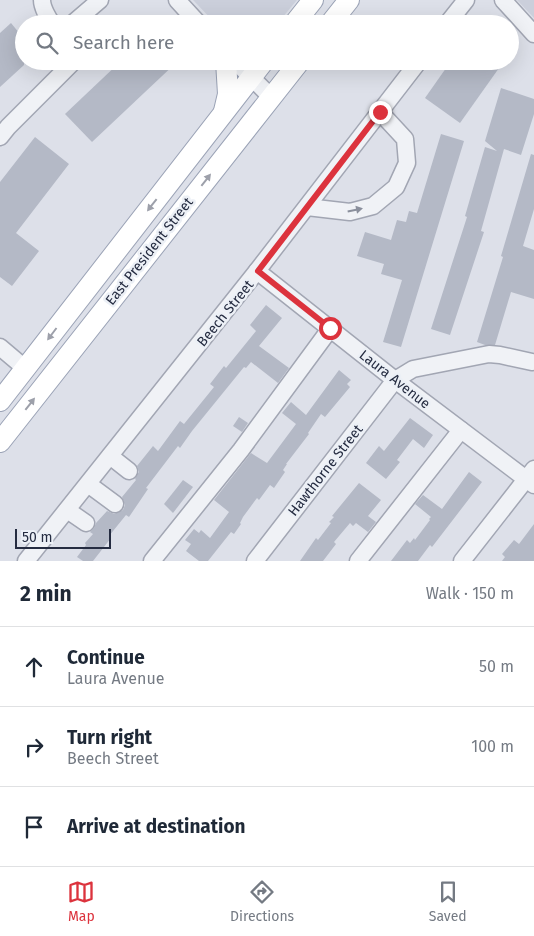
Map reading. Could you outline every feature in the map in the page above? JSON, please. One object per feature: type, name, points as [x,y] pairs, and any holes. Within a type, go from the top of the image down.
[{"type":"main road","points":[[301,15],[313,0]]},
{"type":"main road","points":[[337,15],[349,0]]},
{"type":"main road","points":[[224,111],[228,94],[227,70]]},
{"type":"main road","name":"East President Street","points":[[0,401],[257,70]]},
{"type":"main road","name":"East President Street","points":[[0,442],[293,70]]},
{"type":"street","points":[[42,0],[47,15]]},
{"type":"street","points":[[82,15],[100,0]]},
{"type":"street","points":[[177,0],[191,15]]},
{"type":"street","points":[[455,15],[466,0]]},
{"type":"street","points":[[503,0],[517,15]]},
{"type":"street","points":[[519,18],[534,34]]},
{"type":"street","points":[[0,137],[65,70]]},
{"type":"street","points":[[244,70],[272,97]]},
{"type":"street","name":"Beech Street","points":[[27,561],[258,271],[412,70]]},
{"type":"street","points":[[307,207],[350,212],[373,206],[396,187],[407,163],[405,139],[380,112]]},
{"type":"street","name":"Laura Avenue","points":[[258,271],[461,430],[532,477]]},
{"type":"street","points":[[152,561],[241,450],[330,328]]},
{"type":"street","points":[[0,347],[26,369]]},
{"type":"street","points":[[395,380],[413,369],[489,354],[532,362]]},
{"type":"street","name":"Hawthorne Street","points":[[255,561],[395,380]]},
{"type":"street","points":[[358,561],[461,430]]},
{"type":"street","points":[[110,456],[129,471]]},
{"type":"street","points":[[462,561],[532,477]]},
{"type":"street","points":[[88,484],[115,504]]},
{"type":"street","points":[[67,510],[86,523]]},
{"type":"shaded area","points":[[193,0],[297,0],[284,15],[207,15]]},
{"type":"shaded area","points":[[517,0],[534,0],[534,18]]},
{"type":"building","points":[[11,23],[15,28],[15,70],[19,70],[0,87],[0,33]]},
{"type":"building","points":[[111,70],[168,70],[92,142],[65,114]]},
{"type":"building","points":[[445,70],[498,70],[460,123],[425,98]]},
{"type":"building","points":[[501,88],[534,99],[534,114],[521,155],[504,149],[481,231],[484,232],[450,335],[431,329],[467,217],[465,216],[485,147],[497,151],[485,141]]},
{"type":"building","points":[[441,134],[464,141],[401,347],[383,342],[402,280],[381,274],[384,264],[357,256],[365,232],[391,240],[397,220],[406,222],[409,211],[417,213]]},
{"type":"building","points":[[35,137],[69,164],[16,233],[39,251],[12,286],[0,277],[0,182]]},
{"type":"building","points":[[531,154],[534,155],[534,209],[523,246],[534,250],[534,299],[511,292],[495,345],[485,345],[477,342],[503,257],[501,256]]},
{"type":"building","points":[[266,305],[282,318],[259,346],[289,368],[278,383],[251,362],[246,368],[244,367],[180,448],[178,446],[146,488],[148,489],[129,517],[126,515],[109,536],[111,538],[93,561],[83,561],[77,557],[93,534],[90,532],[107,511],[114,514],[123,510],[125,505],[122,497],[136,480],[139,472],[137,466],[153,446],[158,451],[180,421],[184,424],[214,387],[210,384],[224,366],[226,368],[256,331],[250,325]]},
{"type":"building","points":[[339,370],[351,380],[347,384],[350,387],[325,417],[321,414],[309,434],[286,464],[283,470],[285,472],[274,488],[270,485],[259,500],[257,498],[243,517],[241,524],[234,534],[231,532],[208,561],[199,561],[186,551],[191,544],[185,540],[194,529],[199,533],[201,530],[210,538],[229,512],[214,500],[251,453],[267,463],[296,424],[282,413],[291,402],[306,415]]},
{"type":"building","points":[[239,417],[248,423],[242,432],[233,426]]},
{"type":"building","points":[[410,418],[433,435],[424,448],[413,439],[397,460],[400,462],[386,479],[366,463],[379,446],[384,451]]},
{"type":"building","points":[[469,472],[482,482],[432,547],[430,545],[418,561],[391,561],[407,540],[410,543],[414,538],[415,540],[430,520],[431,517],[415,504],[423,495],[442,509]]},
{"type":"building","points":[[183,480],[193,487],[173,513],[164,504]]},
{"type":"building","points":[[359,483],[381,500],[368,516],[376,522],[368,532],[356,523],[353,526],[350,523],[334,542],[336,544],[323,561],[300,561],[316,538],[318,540],[331,523],[329,522],[334,517],[332,516]]},
{"type":"building","points":[[534,524],[534,561],[502,561],[505,557],[502,554],[514,540],[519,544]]},
{"type":"route","points":[[330,328],[258,271],[380,112]]}]
